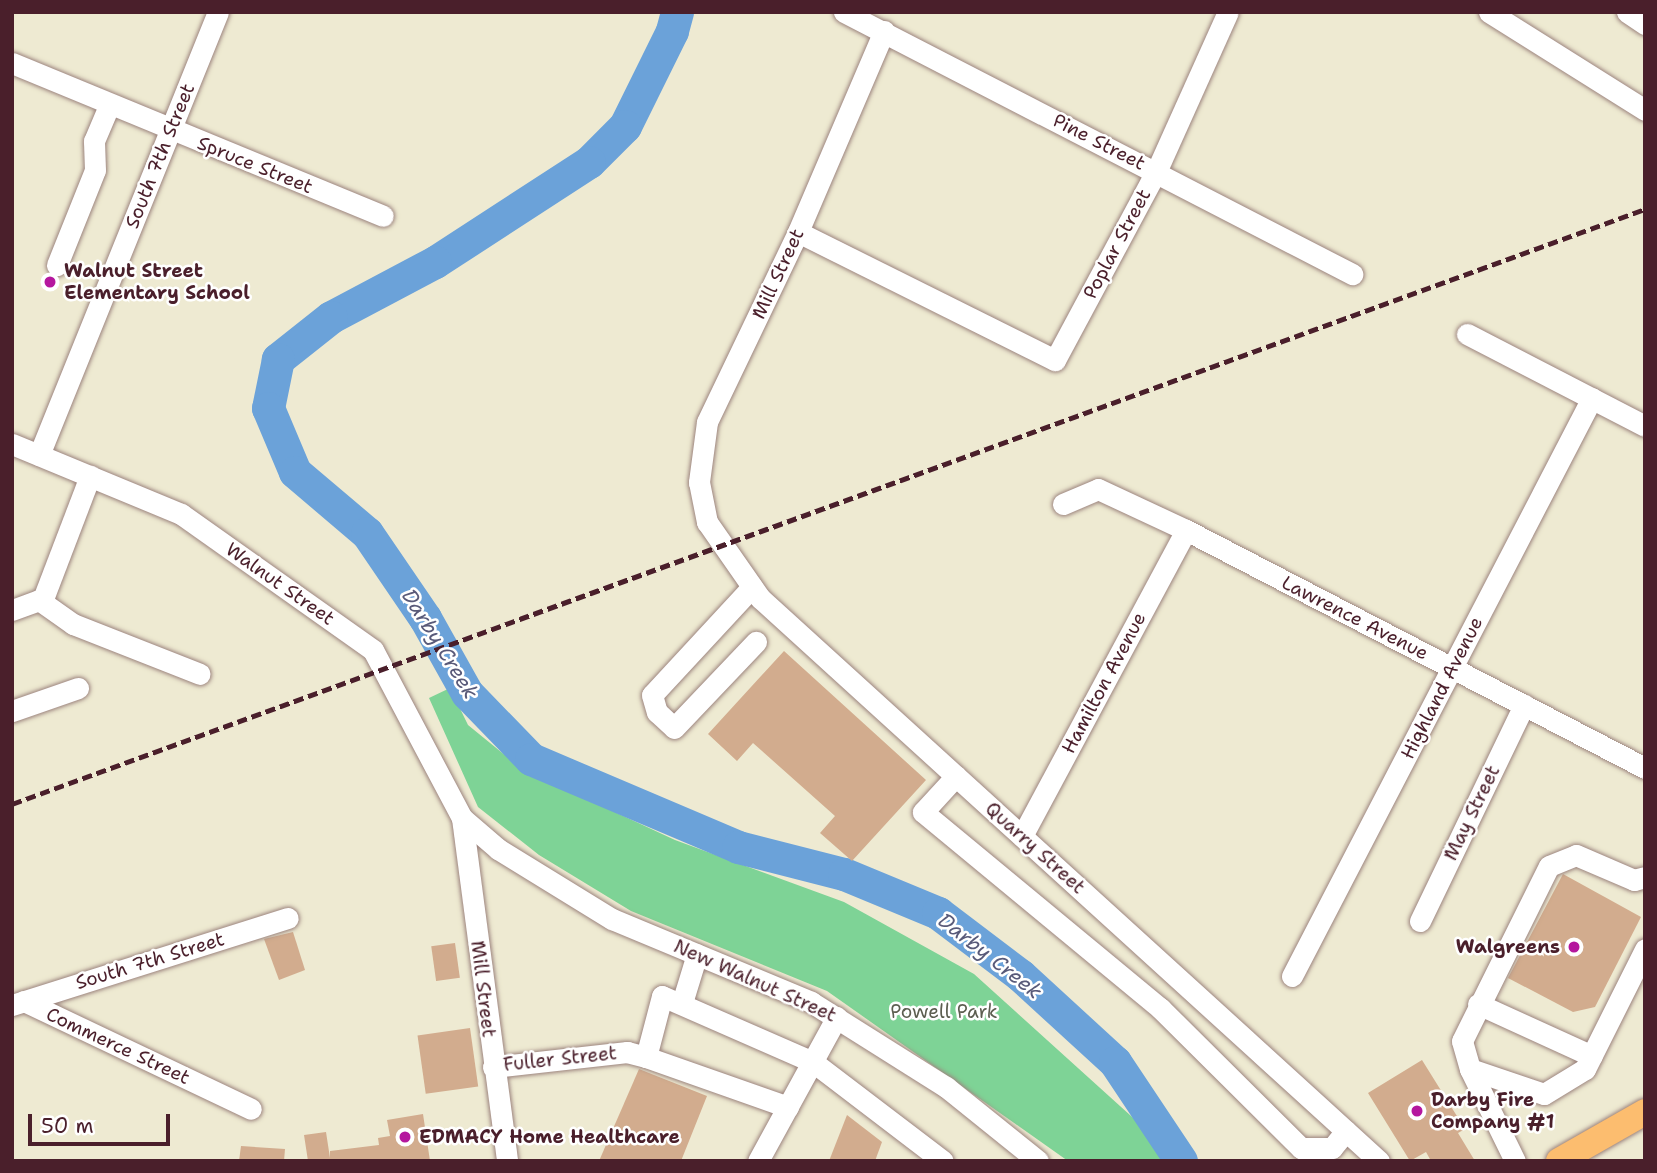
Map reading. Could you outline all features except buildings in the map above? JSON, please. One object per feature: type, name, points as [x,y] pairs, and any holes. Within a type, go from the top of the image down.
[{"type":"main road","points":[[1559,1161],[1645,1112]]},
{"type":"street","name":"South 7th Street","points":[[39,455],[218,12]]},
{"type":"street","name":"Pine Street","points":[[844,12],[1352,274]]},
{"type":"street","name":"Poplar Street","points":[[798,232],[1055,360],[1156,172],[1228,12]]},
{"type":"street","points":[[1489,12],[1523,21],[1645,110]]},
{"type":"street","points":[[1627,12],[1645,24]]},
{"type":"street","name":"Mill Street","points":[[707,522],[699,482],[707,422],[798,232],[884,31]]},
{"type":"street","name":"Spruce Street","points":[[12,63],[383,216]]},
{"type":"street","points":[[57,265],[95,170],[94,141],[109,104]]},
{"type":"street","points":[[1467,334],[1645,426]]},
{"type":"street","name":"Highland Avenue","points":[[1292,976],[1592,398]]},
{"type":"street","name":"Walnut Street","points":[[12,444],[181,513],[373,650],[462,818]]},
{"type":"street","points":[[90,476],[20,605],[200,674]]},
{"type":"street","name":"Lawrence Avenue","points":[[1063,504],[1097,489],[1186,530],[1645,768]]},
{"type":"street","name":"Quarry Street","points":[[707,522],[752,587],[1379,1161]]},
{"type":"street","name":"Hamilton Avenue","points":[[1022,836],[1186,530]]},
{"type":"street","points":[[752,587],[652,695],[657,712],[674,728],[756,642]]},
{"type":"street","points":[[12,711],[78,688]]},
{"type":"street","name":"May Street","points":[[1420,921],[1524,705]]},
{"type":"street","points":[[956,776],[923,812],[1160,1008],[1301,1148],[1332,1148],[1346,1131]]},
{"type":"street","name":"Mill Street","points":[[462,818],[507,1161]]},
{"type":"street","name":"New Walnut Street","points":[[462,818],[538,876],[612,919],[837,1017],[946,1087],[1015,1154],[1038,1161]]},
{"type":"street","points":[[1515,1161],[1470,1069],[1462,1041],[1478,1004],[1549,866],[1576,855],[1634,880],[1645,877]]},
{"type":"street","name":"South 7th Street","points":[[18,1003],[288,918]]},
{"type":"street","points":[[1470,1069],[1544,1094],[1585,1069],[1645,949]]},
{"type":"street","points":[[682,1003],[697,954]]},
{"type":"street","points":[[1160,1008],[1183,982]]},
{"type":"street","points":[[788,1107],[637,1054],[662,996],[813,1062],[943,1161]]},
{"type":"street","name":"Commerce Street","points":[[18,1003],[251,1108]]},
{"type":"street","points":[[1478,1004],[1592,1056]]},
{"type":"street","points":[[758,1161],[837,1017]]},
{"type":"street","name":"Fuller Street","points":[[493,1067],[637,1054]]},
{"type":"green space","name":"Powell Park","points":[[450,688],[468,725],[522,769],[675,840],[844,902],[974,974],[1141,1125],[1163,1161],[1068,1161],[827,991],[631,911],[539,855],[478,807],[429,698]]},
{"type":"waterway","name":"Darby Creek","points":[[677,12],[672,31],[625,126],[589,162],[435,262],[331,317],[278,359],[268,408],[295,472],[367,533],[425,618],[467,693],[531,759],[738,847],[844,874],[938,913],[1020,975],[1115,1062],[1181,1161]]},
{"type":"railway","points":[[12,804],[1645,209]]},
{"type":"place","name":"Walnut Street Elementary School","points":[[50,282]]},
{"type":"place","name":"Walgreens","points":[[1574,947]]},
{"type":"place","name":"Darby Fire Company #1","points":[[1417,1111]]},
{"type":"place","name":"EDMACY Home Healthcare","points":[[405,1137]]}]
